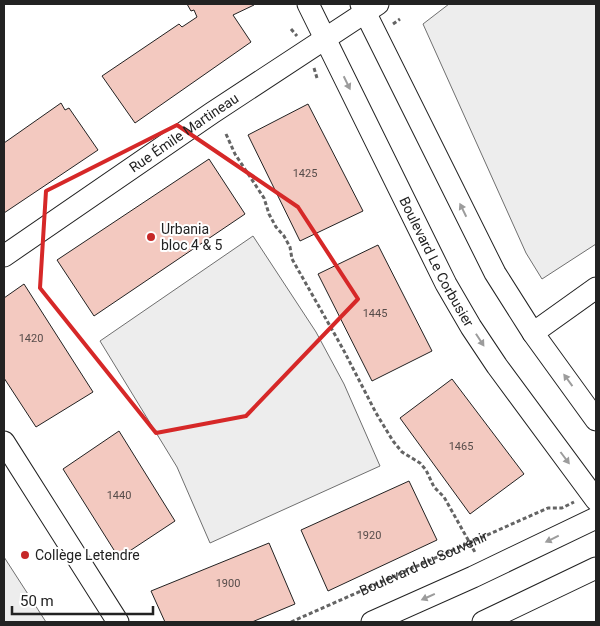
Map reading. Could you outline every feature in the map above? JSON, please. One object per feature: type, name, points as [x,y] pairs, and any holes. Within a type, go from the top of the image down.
[{"type":"street","name":"Boulevard Le Corbusier","points":[[308,4],[446,284],[461,310],[497,366],[596,500]]},
{"type":"street","name":"Rue Émile Martineau","points":[[4,256],[212,113],[325,39],[368,6]]},
{"type":"street","points":[[368,6],[376,34],[486,257],[533,333],[596,420]]},
{"type":"street","points":[[533,333],[596,288]]},
{"type":"street","points":[[4,442],[118,622]]},
{"type":"street","points":[[372,622],[464,581],[596,518]]},
{"type":"street","points":[[483,622],[596,568]]},
{"type":"path","points":[[376,34],[400,19]]},
{"type":"path","points":[[317,78],[336,61]]},
{"type":"path","points":[[226,134],[235,154],[264,198],[273,220],[290,246],[292,259],[343,349],[376,413],[397,447],[420,463],[426,470],[434,487],[444,498],[476,554]]},
{"type":"path","name":"Boulevard du Souvenir","points":[[290,622],[471,544],[548,508],[557,508]]},
{"type":"highlighted area","points":[[177,125],[298,207],[358,299],[246,416],[156,433],[40,288],[46,191]]},
{"type":"shaded area","points":[[449,4],[596,4],[596,244],[542,279],[526,253],[423,24]]},
{"type":"shaded area","points":[[253,236],[316,332],[344,384],[380,466],[210,543],[177,467],[100,341]]},
{"type":"shaded area","points":[[4,557],[46,622],[4,622]]},
{"type":"building","points":[[187,4],[253,4],[233,15],[251,42],[135,123],[102,76],[179,24],[182,27],[197,17],[194,10],[191,11]]},
{"type":"building","points":[[61,103],[65,110],[69,108],[98,150],[4,213],[4,143]]},
{"type":"building","points":[[308,104],[363,211],[300,241],[248,135]]},
{"type":"building","name":"Urbania bloc 4 & 5","points":[[209,159],[245,214],[94,316],[57,260]]},
{"type":"building","points":[[378,245],[432,351],[372,381],[318,274]]},
{"type":"building","points":[[24,284],[93,392],[36,427],[4,378],[4,298]]},
{"type":"building","points":[[452,379],[524,474],[470,514],[400,418]]},
{"type":"building","points":[[119,431],[175,521],[119,558],[63,469]]},
{"type":"building","points":[[409,481],[437,540],[328,591],[301,530]]},
{"type":"building","points":[[269,543],[295,604],[252,622],[165,622],[151,591]]},
{"type":"place","name":"Urbania bloc 4 & 5","points":[[151,237]]},
{"type":"place","name":"Collège Letendre","points":[[25,555]]}]
